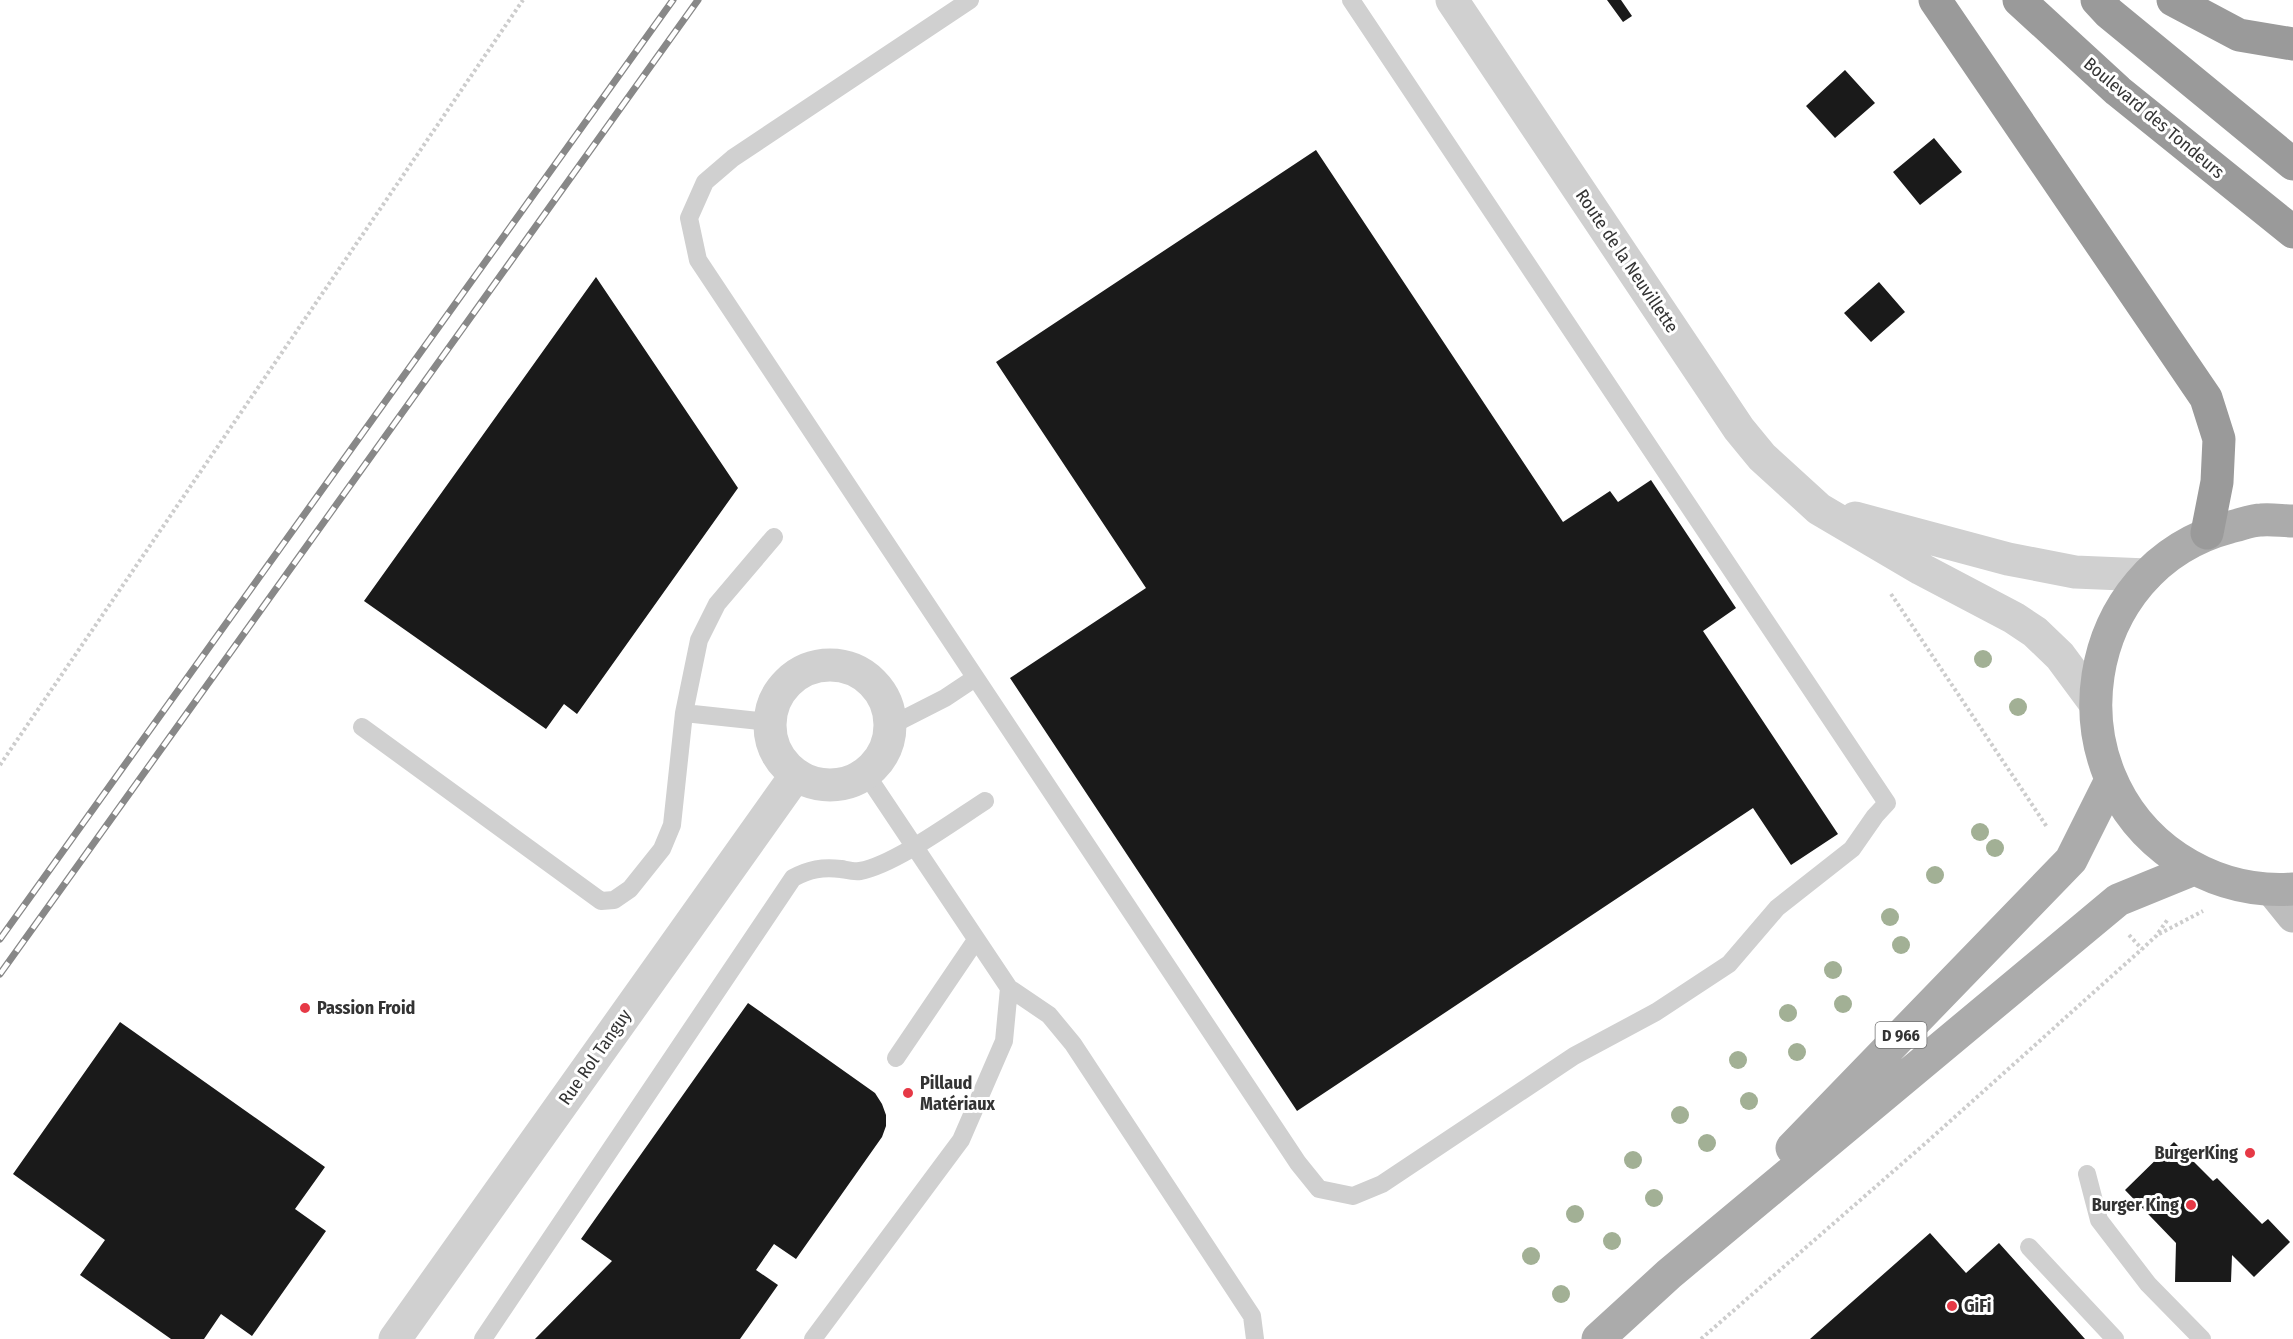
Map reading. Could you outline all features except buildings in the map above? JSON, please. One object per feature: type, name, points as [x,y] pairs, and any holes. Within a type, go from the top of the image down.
[{"type":"highway","points":[[1935,0],[2206,398],[2219,439],[2217,482],[2207,533]]},
{"type":"highway","name":"Boulevard des Tondeurs","points":[[2019,0],[2118,91],[2293,231]]},
{"type":"highway","points":[[2097,0],[2109,13],[2293,164]]},
{"type":"highway","points":[[2173,0],[2239,35],[2293,44]]},
{"type":"main road","points":[[2283,890],[2232,884],[2194,869],[2160,846],[2132,816],[2111,780],[2098,742],[2094,702],[2101,655],[2119,612],[2146,575],[2175,551],[2207,533],[2260,520],[2293,521]]},
{"type":"main road","name":"D 966","points":[[1669,1274],[2071,860],[2111,780]]},
{"type":"main road","name":"D 966","points":[[1598,1339],[1669,1274],[2118,900],[2194,869]]},
{"type":"street","name":"Route de la Neuvillette","points":[[1452,0],[1739,429],[1762,458],[1819,508],[1921,569],[2014,618],[2035,632],[2060,656],[2094,702]]},
{"type":"street","name":"Route de la Neuvillette","points":[[1819,508],[2007,559],[2075,572],[2146,575]]},
{"type":"street","points":[[821,665],[842,666],[861,673],[877,687],[887,705],[890,726],[887,744],[879,760],[866,774],[849,782],[831,785],[813,783],[796,775],[781,760],[772,742],[769,722],[774,701],[785,684],[802,671],[821,665]]},
{"type":"street","name":"Rue Rol Tanguy","points":[[395,1339],[796,775]]},
{"type":"street","points":[[2283,890],[2293,916]]},
{"type":"lane","points":[[970,0],[733,158],[705,182],[689,218],[698,260],[1298,1163],[1319,1189],[1353,1196],[1383,1184],[1574,1056],[1656,1012],[1729,964],[1777,908],[1852,849],[1887,803],[1352,0]]},
{"type":"lane","points":[[362,727],[601,901],[614,900],[630,889],[662,849],[672,825],[684,713],[699,640],[717,604],[774,537]]},
{"type":"lane","points":[[890,726],[945,698],[975,678]]},
{"type":"lane","points":[[684,713],[769,722]]},
{"type":"lane","points":[[866,774],[1008,988],[1049,1015],[1073,1044],[1252,1316],[1255,1339]]},
{"type":"lane","points":[[483,1339],[793,878],[807,870],[824,867],[858,871],[880,864],[914,846],[985,801]]},
{"type":"lane","points":[[896,1058],[976,940]]},
{"type":"lane","points":[[813,1339],[961,1140],[1004,1041],[1008,988]]},
{"type":"lane","points":[[2087,1174],[2099,1220],[2148,1284],[2202,1339]]},
{"type":"lane","points":[[2029,1247],[2115,1339]]},
{"type":"path","points":[[0,765],[523,0]]},
{"type":"path","points":[[1701,1339],[1928,1141],[2156,936]]},
{"type":"railway","points":[[0,939],[673,0]]},
{"type":"railway","points":[[0,974],[698,0]]},
{"type":"place","name":"Passion Froid","points":[[305,1008]]},
{"type":"place","name":"Pillaud Matériaux","points":[[908,1093]]},
{"type":"place","name":"BurgerKing","points":[[2250,1153]]},
{"type":"place","name":"Burger King","points":[[2191,1205]]},
{"type":"place","name":"GiFi","points":[[1952,1306]]}]
